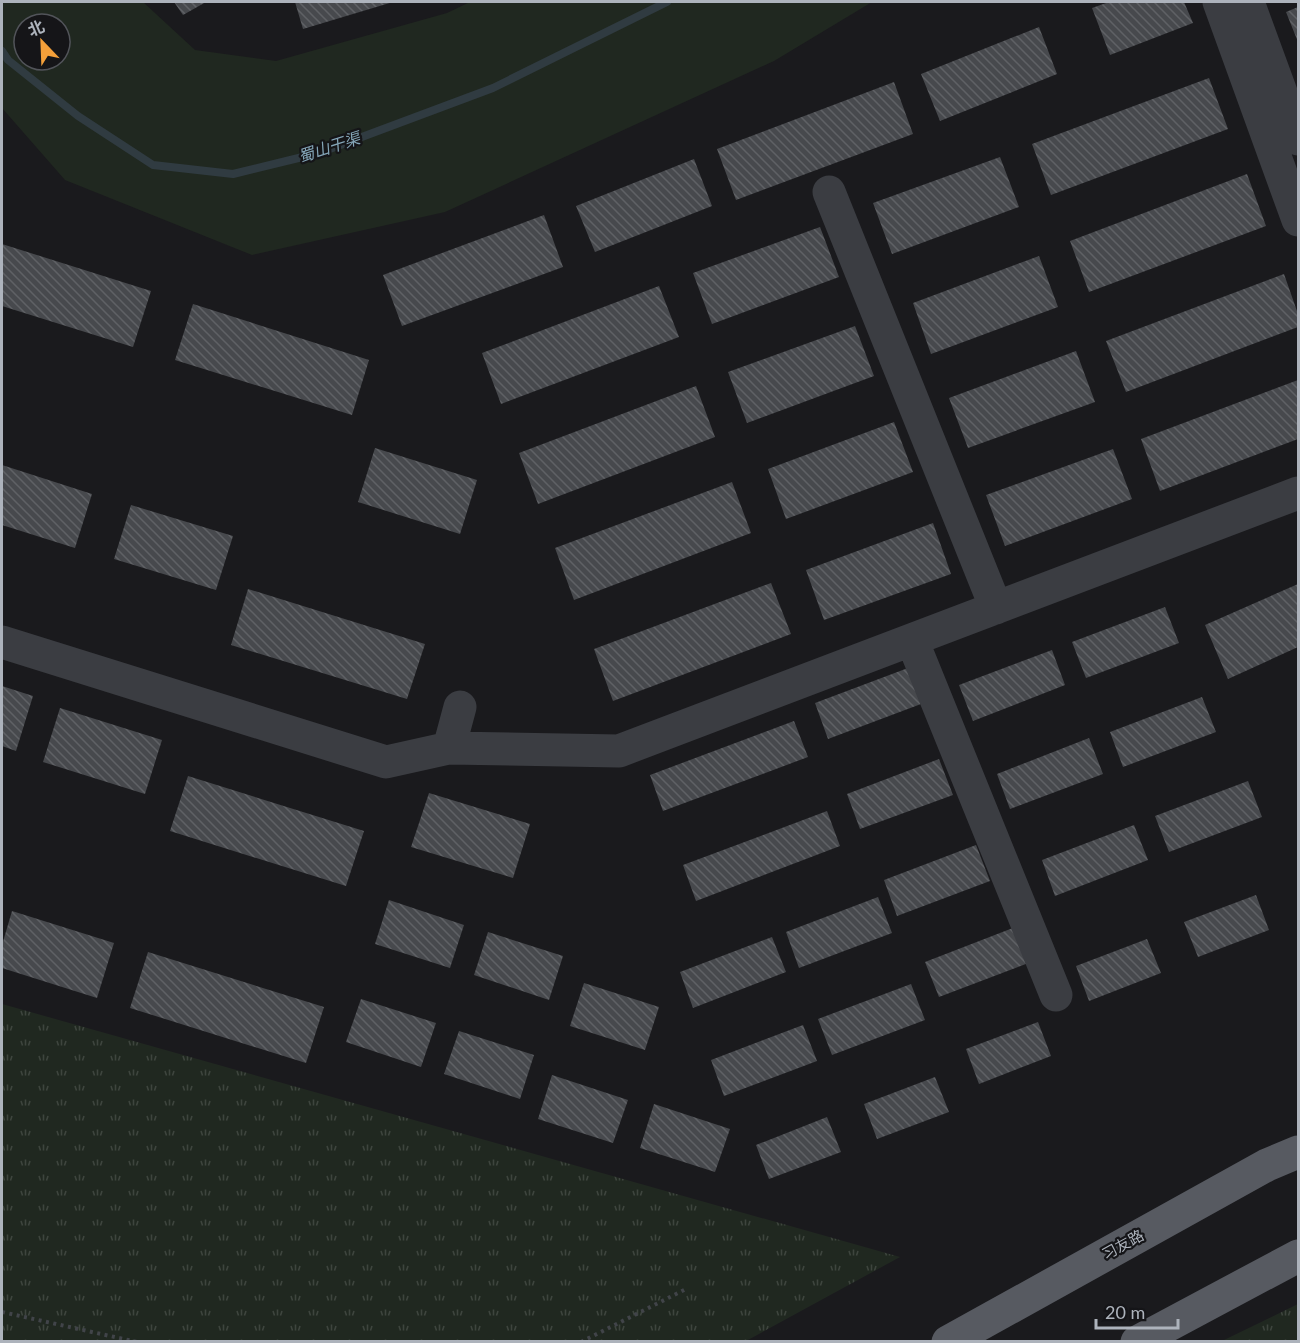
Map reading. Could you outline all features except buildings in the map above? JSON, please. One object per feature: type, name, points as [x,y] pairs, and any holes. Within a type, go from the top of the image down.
[{"type":"main road","name":"习友路","points":[[948,1341],[1267,1165],[1299,1152]]},
{"type":"main road","points":[[1137,1341],[1299,1256]]},
{"type":"lane","points":[[1219,2],[1299,220]]},
{"type":"lane","points":[[1248,2],[1299,139]]},
{"type":"lane","points":[[829,192],[996,608]]},
{"type":"lane","points":[[2,642],[386,762],[449,748],[620,751],[1299,493]]},
{"type":"lane","points":[[912,640],[1056,995]]},
{"type":"lane","points":[[449,748],[460,707]]},
{"type":"path","points":[[581,1341],[686,1289]]},
{"type":"path","points":[[2,1312],[137,1341]]},
{"type":"green space","points":[[2,2],[143,2],[195,50],[276,61],[447,13],[470,2],[872,2],[774,61],[445,212],[252,255],[65,180],[2,108]]},
{"type":"green space","points":[[2,1004],[900,1257],[746,1341],[2,1341]]},
{"type":"green space","points":[[1298,1304],[1298,1341],[1222,1341]]},
{"type":"waterway","name":"蜀山干渠","points":[[2,51],[8,60],[78,116],[153,165],[233,174],[319,153],[493,88],[667,2]]}]
